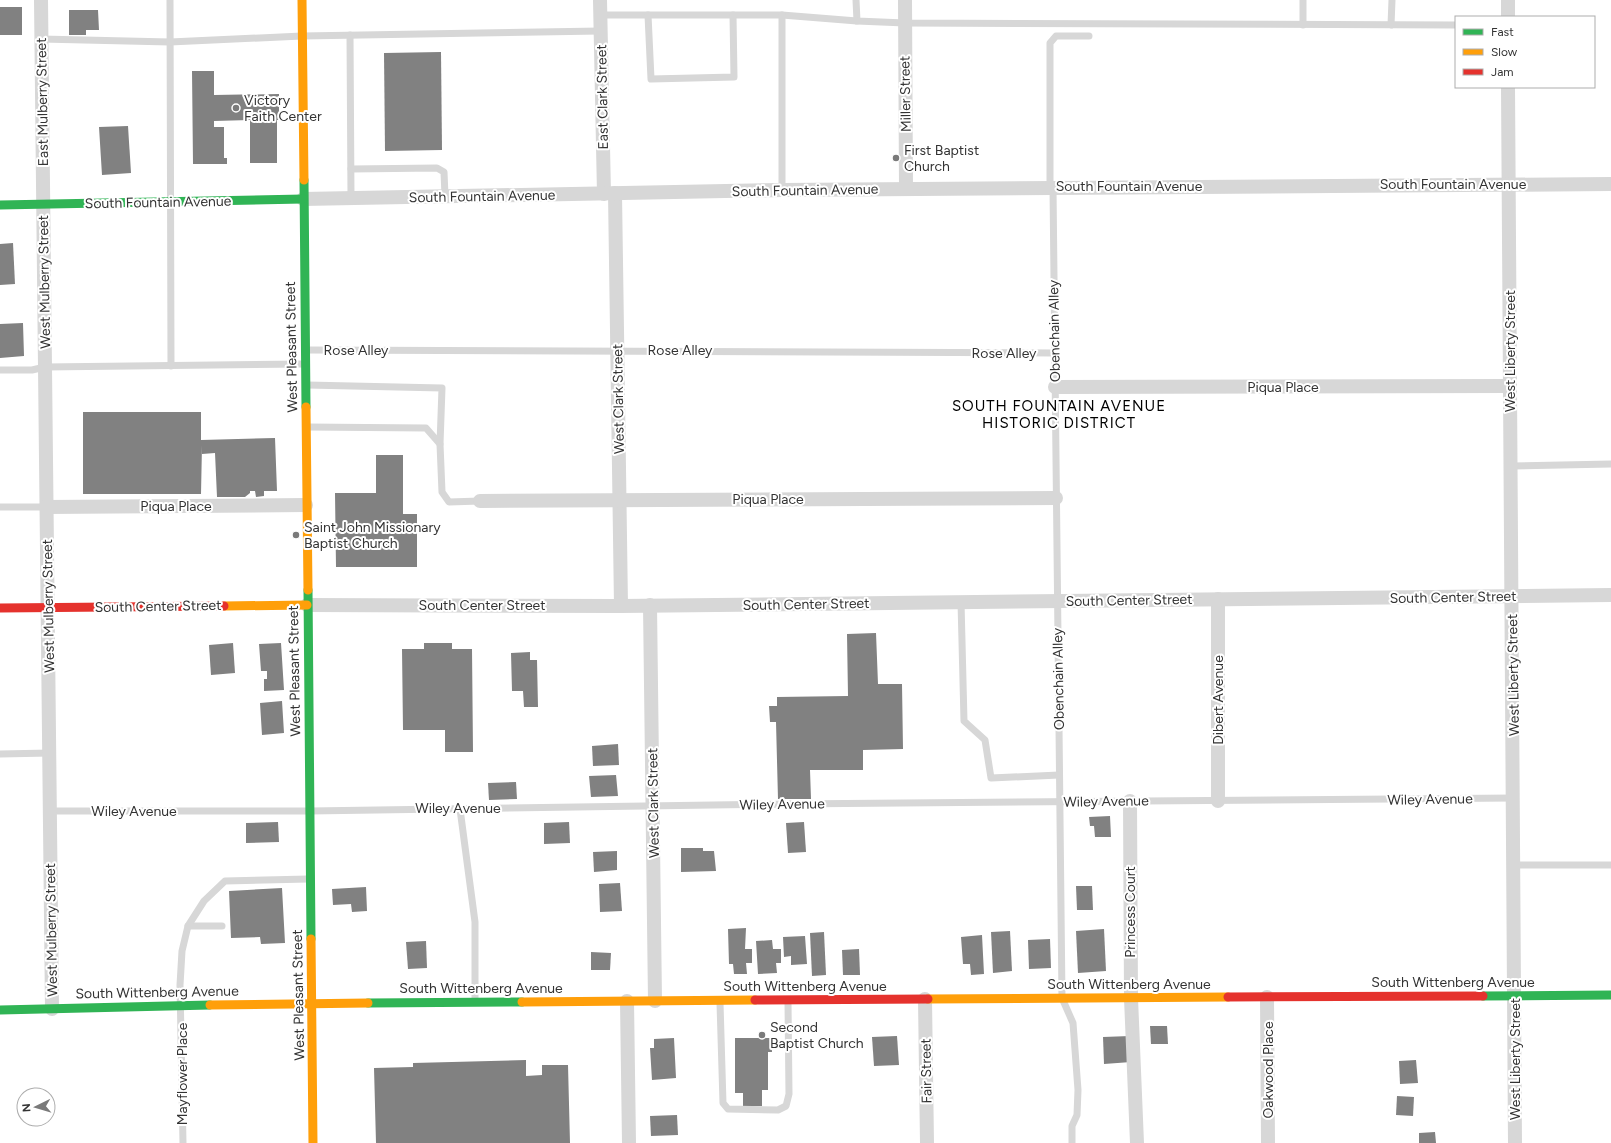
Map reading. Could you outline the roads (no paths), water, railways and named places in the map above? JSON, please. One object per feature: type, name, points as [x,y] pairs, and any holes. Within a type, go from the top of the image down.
[{"type":"street","name":"East Mulberry Street","points":[[41,0],[43,204]]},
{"type":"street","name":"West Pleasant Street","points":[[302,0],[305,427],[314,1143]]},
{"type":"street","name":"East Clark Street","points":[[600,0],[600,31],[609,194]]},
{"type":"street","name":"Miller Street","points":[[904,0],[906,189]]},
{"type":"street","points":[[1508,0],[1508,16]]},
{"type":"street","name":"West Liberty Street","points":[[1508,88],[1514,798],[1515,1143]]},
{"type":"street","name":"South Fountain Avenue","points":[[0,205],[782,190],[1611,184]]},
{"type":"street","name":"West Clark Street","points":[[609,194],[617,350],[621,606]]},
{"type":"street","name":"West Mulberry Street","points":[[43,204],[52,1008]]},
{"type":"street","name":"Piqua Place","points":[[1055,387],[1510,386]]},
{"type":"street","name":"Piqua Place","points":[[480,501],[1056,498]]},
{"type":"street","name":"Piqua Place","points":[[46,507],[306,505]]},
{"type":"street","name":"South Center Street","points":[[0,608],[307,605],[621,606],[1611,595]]},
{"type":"street","name":"Dibert Avenue","points":[[1218,600],[1218,801]]},
{"type":"street","name":"West Clark Street","points":[[650,605],[655,1001]]},
{"type":"street","name":"Princess Court","points":[[1130,801],[1131,998],[1137,1143]]},
{"type":"street","name":"South Wittenberg Avenue","points":[[0,1010],[312,1003],[1611,995]]},
{"type":"street","name":"Oakwood Place","points":[[1267,997],[1268,1143]]},
{"type":"street","name":"Fair Street","points":[[925,999],[927,1143]]},
{"type":"street","points":[[627,1001],[629,1143]]},
{"type":"lane","points":[[170,0],[171,366]]},
{"type":"lane","points":[[856,0],[856,21]]},
{"type":"lane","points":[[1303,0],[1304,25]]},
{"type":"lane","points":[[1391,25],[1392,0]]},
{"type":"lane","points":[[600,15],[782,15],[905,23],[1455,25]]},
{"type":"lane","points":[[648,15],[651,80],[734,77],[733,15]]},
{"type":"lane","points":[[782,15],[782,190]]},
{"type":"lane","points":[[41,39],[170,42],[302,36],[600,31]]},
{"type":"lane","points":[[350,35],[351,198]]},
{"type":"lane","name":"Obenchain Alley","points":[[1072,1143],[1072,1126],[1077,1115],[1077,1082],[1073,1023],[1062,998],[1050,43],[1056,36],[1089,36]]},
{"type":"lane","points":[[351,169],[437,168],[444,172],[445,196]]},
{"type":"lane","name":"Rose Alley","points":[[305,350],[617,350],[1054,353]]},
{"type":"lane","points":[[0,370],[32,370],[45,367],[305,364]]},
{"type":"lane","points":[[305,385],[442,388],[440,444],[442,492],[449,502],[480,501]]},
{"type":"lane","points":[[305,427],[426,428],[440,444]]},
{"type":"lane","points":[[1511,466],[1611,464]]},
{"type":"lane","points":[[0,507],[46,507]]},
{"type":"lane","points":[[961,602],[964,721],[985,740],[992,778],[1059,775]]},
{"type":"lane","points":[[0,754],[50,753]]},
{"type":"lane","name":"Wiley Avenue","points":[[50,812],[310,811],[653,806],[1514,798]]},
{"type":"lane","points":[[460,809],[474,922],[476,1002]]},
{"type":"lane","points":[[1514,865],[1611,865]]},
{"type":"lane","name":"Mayflower Place","points":[[183,1143],[181,1006],[182,951],[188,926],[204,901],[225,881],[310,879]]},
{"type":"lane","points":[[188,926],[222,926]]},
{"type":"lane","points":[[720,1000],[723,1103],[728,1109],[778,1110],[786,1106],[789,1094],[788,1000]]},
{"type":"place","name":"Victory Faith Center","points":[[236,108]]},
{"type":"place","name":"First Baptist Church","points":[[896,158]]},
{"type":"place","name":"Saint John Missionary Baptist Church","points":[[296,535]]},
{"type":"place","name":"Second Baptist Church","points":[[762,1035]]},
{"type":"district","name":"SOUTH FOUNTAIN AVENUE HISTORIC DISTRICT","points":[[1059,414]]}]
